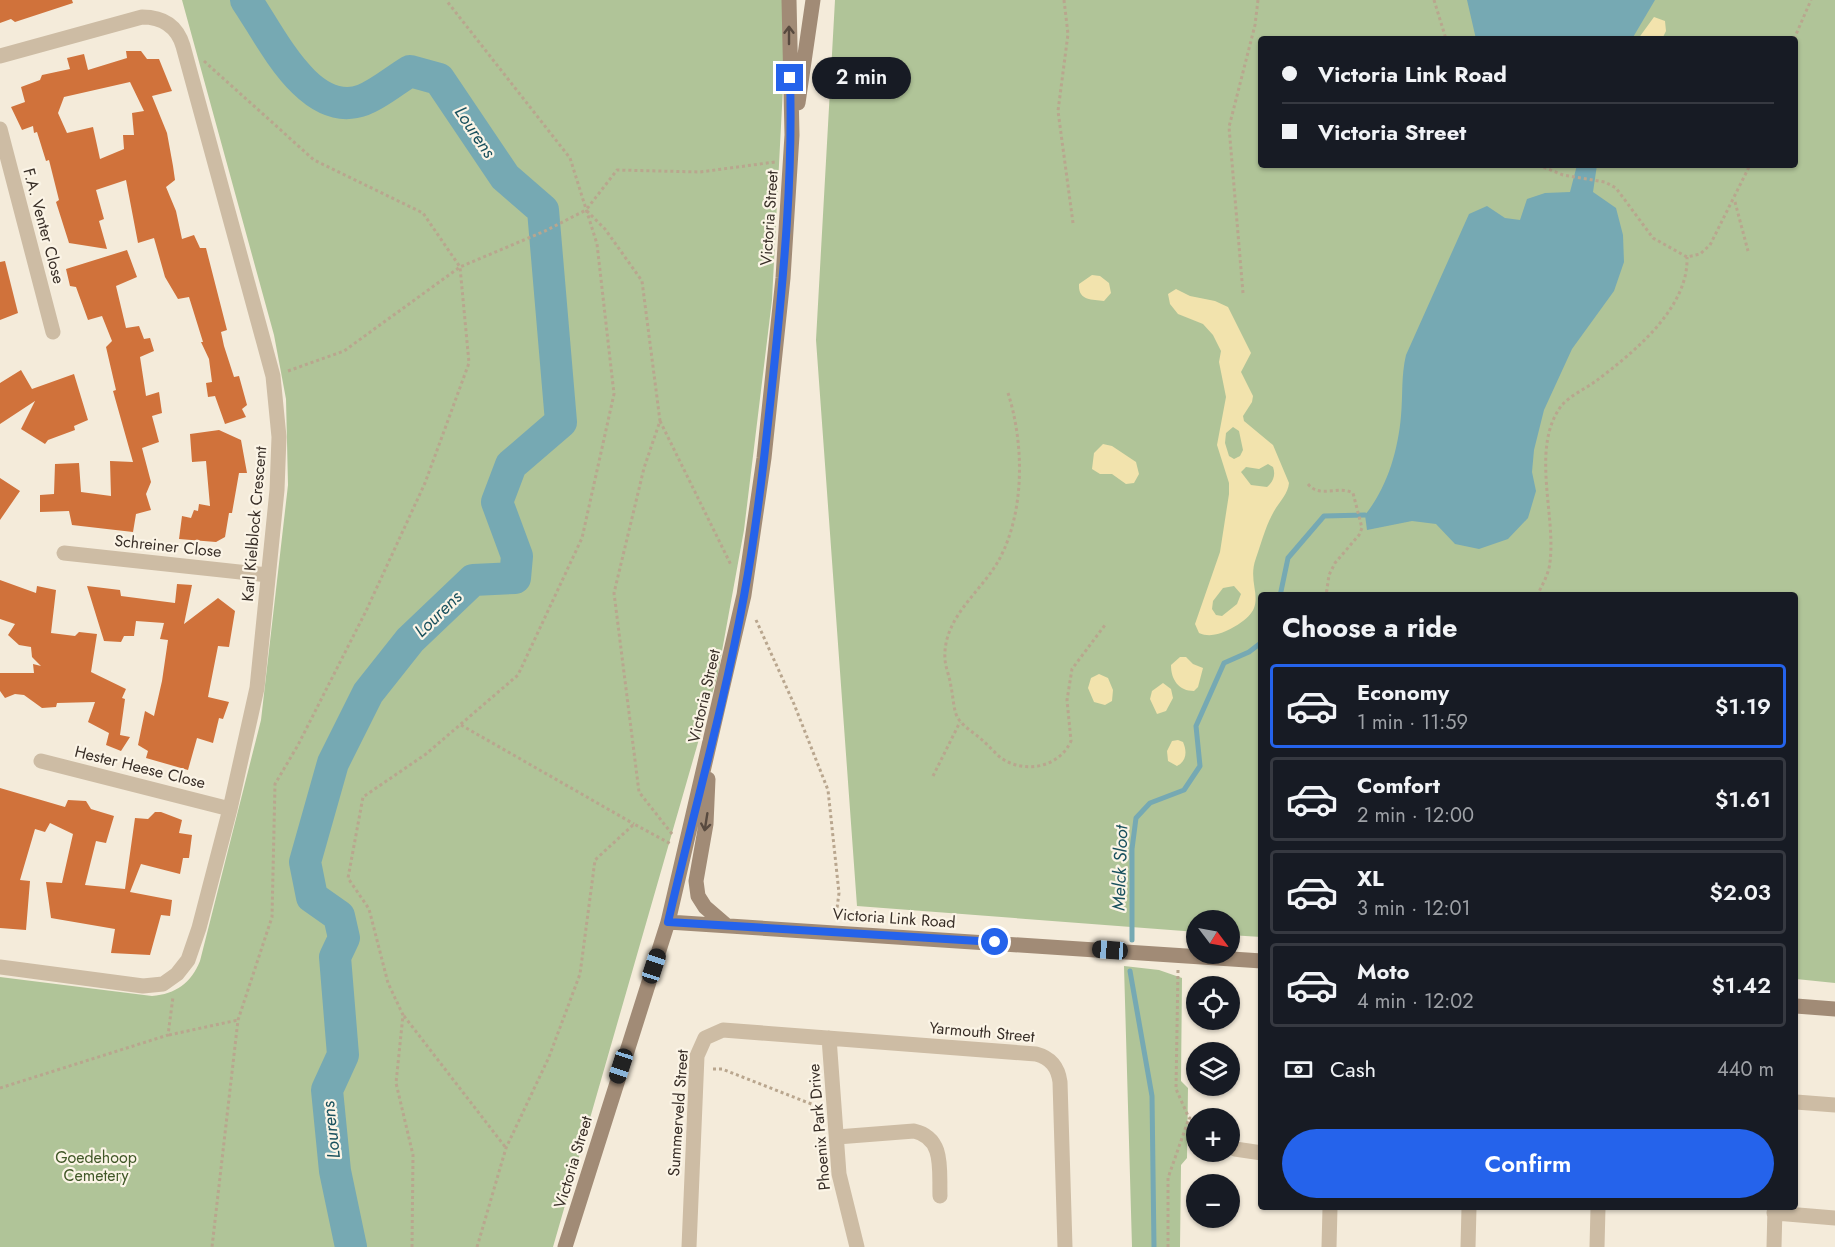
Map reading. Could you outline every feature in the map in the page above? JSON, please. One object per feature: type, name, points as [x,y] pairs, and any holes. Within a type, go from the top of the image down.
[{"type":"main road","name":"Victoria Street","points":[[565,1247],[668,922],[744,595],[772,390],[783,278],[792,135],[789,0]]},
{"type":"main road","name":"Victoria Street","points":[[792,135],[813,0]]},
{"type":"main road","points":[[706,764],[709,794],[696,881],[698,896],[705,907],[727,926]]},
{"type":"main road","name":"Victoria Link Road","points":[[668,922],[1258,962]]},
{"type":"main road","points":[[1798,1006],[1835,1009]]},
{"type":"street","name":"Karl Kielblock Crescent","points":[[0,56],[142,17],[152,17],[169,24],[181,38],[273,376],[279,437],[277,490],[256,687],[230,809],[199,928],[188,960],[177,974],[163,984],[142,986],[0,967]]},
{"type":"street","name":"F.A. Venter Close","points":[[0,129],[53,332]]},
{"type":"street","name":"Schreiner Close","points":[[64,553],[268,574]]},
{"type":"street","name":"Hester Heese Close","points":[[41,761],[230,809]]},
{"type":"street","name":"Summerveld Street","points":[[689,1247],[696,1069],[701,1043],[716,1031],[829,1038]]},
{"type":"street","name":"Phoenix Park Drive","points":[[829,1038],[840,1174],[857,1247]]},
{"type":"street","name":"Yarmouth Street","points":[[829,1038],[1036,1054],[1049,1059],[1059,1074],[1060,1082],[1065,1247]]},
{"type":"street","points":[[1798,1102],[1835,1105]]},
{"type":"street","points":[[837,1137],[914,1131],[922,1133],[934,1141],[939,1152],[940,1196]]},
{"type":"street","points":[[1240,1150],[1258,1152]]},
{"type":"street","points":[[1329,1247],[1330,1210]]},
{"type":"street","points":[[1468,1247],[1469,1210]]},
{"type":"street","points":[[1597,1247],[1598,1210]]},
{"type":"street","points":[[1774,1247],[1775,1210],[1835,1218]]},
{"type":"path","points":[[446,0],[570,158],[597,244],[614,394],[582,538],[518,675],[426,754],[363,797],[348,878],[369,909],[388,983],[403,1015],[506,1148]]},
{"type":"path","points":[[1064,0],[1068,34],[1058,111],[1073,223]]},
{"type":"path","points":[[1243,294],[1229,127],[1258,0]]},
{"type":"path","points":[[1434,0],[1445,36]]},
{"type":"path","points":[[1795,36],[1811,0]]},
{"type":"path","points":[[183,46],[212,67],[315,160],[423,213],[460,267],[469,363],[425,483],[371,601],[298,745],[275,784],[272,917],[238,1020],[212,1247]]},
{"type":"path","points":[[273,376],[344,351],[460,267],[545,231],[586,210],[617,170],[700,172],[791,160]]},
{"type":"path","points":[[1546,168],[1563,175],[1594,179],[1616,189],[1653,238],[1687,257],[1701,254],[1710,245],[1735,200],[1749,168]]},
{"type":"path","points":[[1735,200],[1748,251]]},
{"type":"path","points":[[586,210],[605,229],[642,281],[660,421],[734,570]]},
{"type":"path","points":[[1538,592],[1550,560],[1545,454],[1555,418],[1563,404],[1612,369],[1649,334],[1670,310],[1688,270],[1687,257]]},
{"type":"path","points":[[1008,393],[1016,427],[1018,486],[1016,514],[999,559],[950,629],[945,660],[955,712],[960,722],[1002,759],[1014,765],[1029,767],[1045,765],[1057,759],[1071,741],[1067,700],[1072,669],[1105,625]]},
{"type":"path","points":[[660,421],[644,468],[615,593],[639,792],[686,852]]},
{"type":"path","points":[[1308,484],[1319,492],[1348,490],[1356,497],[1361,523],[1359,535],[1335,563],[1329,575],[1327,592]]},
{"type":"path","points":[[744,595],[794,704],[828,790],[839,893],[834,932]]},
{"type":"path","points":[[933,776],[960,722]]},
{"type":"path","points":[[460,725],[686,852]]},
{"type":"path","points":[[477,1247],[506,1148],[549,1057],[580,974],[595,860],[634,824]]},
{"type":"path","points":[[1178,955],[1176,1089],[1186,1111]]},
{"type":"path","points":[[168,1035],[177,974]]},
{"type":"path","points":[[403,1015],[396,1083],[413,1155],[412,1247]]},
{"type":"path","points":[[0,1088],[168,1035],[238,1020]]},
{"type":"path","points":[[696,1069],[722,1069],[836,1114]]},
{"type":"path","points":[[1168,1247],[1168,1178],[1186,1127]]},
{"type":"green space","name":"Goedehoop Cemetery","points":[[182,0],[783,0],[784,68],[772,300],[744,530],[718,673],[553,1247],[0,1247],[0,977],[152,996],[168,993],[182,986],[200,961],[261,720],[288,485],[286,399],[274,335]]},
{"type":"green space","points":[[835,0],[1835,0],[1835,983],[1798,979],[1798,592],[1258,592],[1258,937],[1240,936],[1240,910],[1186,910],[1186,931],[857,906],[816,340]]},
{"type":"green space","points":[[1124,966],[1159,970],[1182,978],[1181,1081],[1186,1086],[1186,1096],[1188,1096],[1186,1159],[1181,1165],[1180,1247],[1132,1247]]},
{"type":"sand","points":[[1654,17],[1665,21],[1666,31],[1664,36],[1640,36]]},
{"type":"sand","points":[[1092,275],[1100,276],[1109,283],[1111,293],[1104,301],[1087,298],[1079,290],[1079,284]]},
{"type":"sand","points":[[1176,289],[1190,296],[1215,301],[1228,307],[1251,353],[1241,372],[1253,396],[1243,416],[1244,421],[1273,445],[1289,483],[1287,492],[1274,511],[1265,531],[1256,558],[1253,580],[1256,598],[1251,614],[1226,631],[1212,635],[1199,633],[1195,624],[1220,552],[1229,494],[1229,483],[1217,445],[1226,397],[1219,362],[1221,351],[1213,335],[1203,324],[1178,314],[1170,304],[1168,294]],"holes":[[[1233,427],[1239,431],[1243,450],[1240,456],[1234,459],[1229,456],[1225,443],[1226,433]],[[1268,464],[1273,467],[1273,478],[1267,487],[1251,485],[1241,472],[1246,467],[1259,469]],[[1234,586],[1241,594],[1237,604],[1222,616],[1216,615],[1212,609],[1213,601],[1223,588]]]},
{"type":"sand","points":[[1103,444],[1112,446],[1136,462],[1139,474],[1134,483],[1126,484],[1112,474],[1100,474],[1092,469],[1094,453]]},
{"type":"sand","points":[[1180,657],[1186,657],[1193,664],[1203,668],[1198,687],[1194,691],[1180,687],[1174,680],[1171,665]]},
{"type":"sand","points":[[1099,674],[1108,678],[1113,690],[1112,701],[1105,705],[1094,702],[1088,688],[1091,678]]},
{"type":"sand","points":[[1163,683],[1171,689],[1173,698],[1166,711],[1157,714],[1150,699],[1152,691]]},
{"type":"sand","points":[[1172,741],[1183,742],[1185,752],[1183,761],[1177,766],[1168,761],[1167,751]]},
{"type":"water","points":[[1467,0],[1655,0],[1634,36],[1475,36]]},
{"type":"water","points":[[1576,168],[1597,168],[1593,192],[1616,208],[1623,235],[1624,262],[1614,291],[1572,349],[1544,410],[1534,450],[1532,472],[1536,491],[1528,518],[1508,539],[1479,549],[1455,544],[1436,524],[1412,521],[1367,530],[1365,515],[1385,481],[1397,442],[1406,355],[1469,214],[1487,206],[1505,218],[1520,220],[1527,199],[1545,193],[1570,192]]},
{"type":"building","points":[[0,0],[72,0],[73,3],[15,22],[11,19],[0,23]]},
{"type":"building","points":[[126,51],[141,51],[147,59],[159,59],[172,91],[152,96],[167,133],[173,166],[175,180],[166,187],[176,211],[182,239],[194,235],[200,248],[206,248],[227,330],[221,332],[224,346],[234,377],[239,376],[247,405],[242,409],[246,417],[225,424],[215,396],[208,397],[206,383],[212,382],[209,359],[201,342],[203,342],[189,297],[178,299],[165,277],[154,238],[138,243],[126,180],[96,190],[104,219],[99,221],[107,249],[69,243],[56,202],[59,200],[49,160],[46,161],[33,126],[22,130],[11,107],[25,102],[21,87],[40,80],[42,75],[70,69],[67,58],[84,54],[88,70],[127,58]],"holes":[[[130,82],[144,111],[132,113],[134,135],[123,135],[124,149],[100,159],[93,127],[67,133],[58,113],[64,97]]]},
{"type":"building","points":[[127,250],[137,277],[116,286],[126,328],[139,326],[144,339],[150,338],[154,351],[140,357],[146,396],[159,392],[162,413],[152,416],[159,442],[142,448],[151,482],[146,494],[151,510],[136,514],[133,532],[72,525],[69,511],[40,512],[40,495],[54,494],[55,464],[79,463],[81,492],[111,496],[110,461],[133,462],[113,391],[116,390],[106,347],[112,341],[102,316],[88,320],[76,287],[70,286],[66,269]]},
{"type":"building","points":[[5,261],[18,313],[0,320],[0,262]]},
{"type":"building","points":[[21,370],[32,389],[74,374],[88,420],[74,426],[75,430],[48,440],[45,444],[21,429],[35,401],[0,424],[0,383]]},
{"type":"building","points":[[219,430],[241,440],[247,473],[239,473],[225,537],[216,542],[179,539],[182,516],[191,518],[194,510],[198,511],[199,504],[210,506],[206,461],[192,462],[190,434]]},
{"type":"building","points":[[0,478],[20,491],[0,520]]},
{"type":"building","points":[[0,580],[36,593],[37,586],[56,590],[51,633],[75,636],[79,632],[97,634],[91,672],[126,689],[122,698],[125,699],[120,735],[130,737],[121,751],[106,745],[109,733],[88,722],[95,702],[57,703],[56,707],[42,708],[24,695],[15,694],[5,698],[0,691],[0,673],[34,673],[33,664],[41,666],[32,657],[31,647],[19,645],[8,635],[15,624],[0,619]]},
{"type":"building","points":[[177,584],[192,585],[184,624],[218,598],[235,611],[229,647],[218,646],[208,697],[229,702],[223,719],[219,718],[213,743],[197,738],[188,770],[146,758],[148,751],[138,745],[145,711],[154,716],[162,681],[168,640],[160,639],[164,623],[136,621],[134,636],[124,636],[121,642],[104,641],[87,586],[120,590],[121,596],[175,603]]},
{"type":"building","points":[[0,788],[65,807],[68,800],[86,801],[91,809],[114,816],[106,843],[96,841],[85,885],[125,889],[135,818],[148,819],[155,812],[161,812],[182,820],[179,833],[192,835],[189,858],[183,858],[180,874],[141,864],[130,892],[172,900],[170,916],[161,915],[150,955],[111,953],[115,929],[51,918],[46,882],[62,883],[73,834],[50,823],[45,832],[35,829],[20,880],[30,881],[26,930],[0,928]]},
{"type":"waterway","name":"Lourens","points":[[246,0],[294,71],[309,87],[325,98],[343,103],[363,100],[410,71],[439,79],[505,177],[543,210],[561,422],[511,465],[497,502],[517,556],[515,578],[473,580],[410,640],[368,693],[333,763],[305,862],[312,897],[339,916],[344,938],[335,957],[343,1055],[327,1090],[335,1171],[351,1247]]},
{"type":"waterway","name":"Melck Sloot","points":[[1281,592],[1288,558],[1324,516],[1365,515]]},
{"type":"waterway","name":"Melck Sloot","points":[[1132,940],[1132,849],[1136,818],[1150,803],[1184,790],[1200,766],[1196,726],[1224,663],[1249,652],[1258,645]]},
{"type":"waterway","name":"Melck Sloot","points":[[1130,971],[1152,1096],[1154,1247]]},
{"type":"route","points":[[790,78],[792,135],[783,278],[764,458],[749,564],[734,646],[668,922],[995,942]]}]
